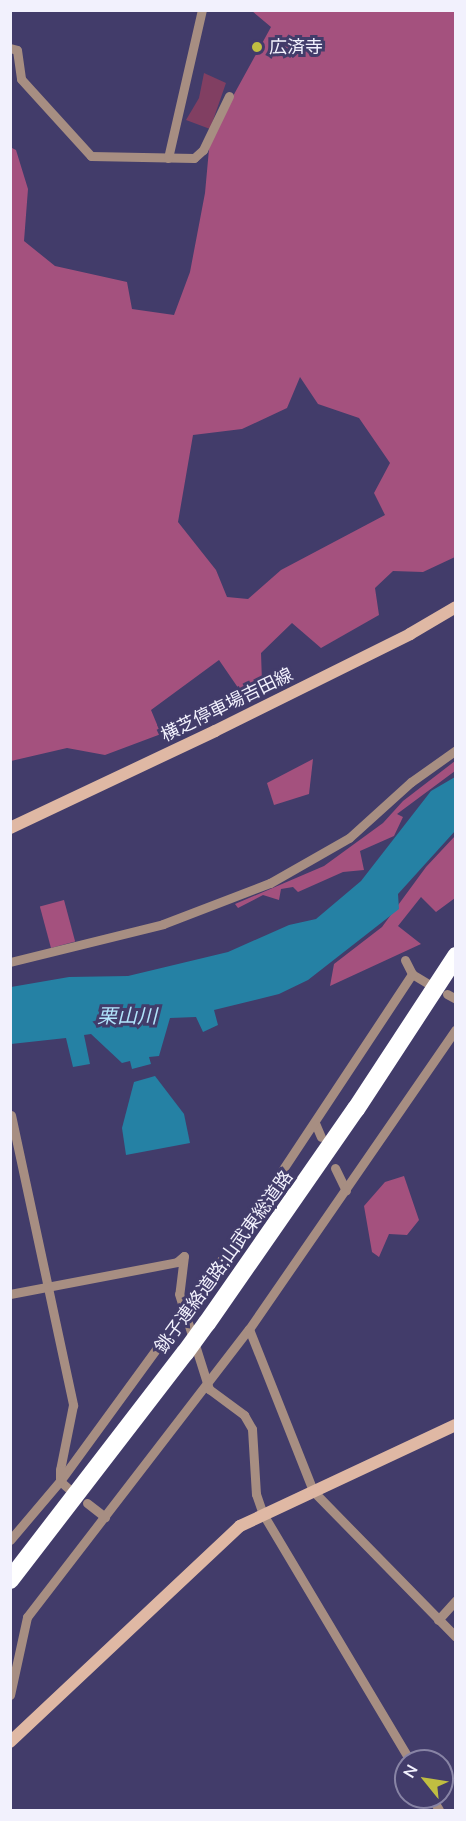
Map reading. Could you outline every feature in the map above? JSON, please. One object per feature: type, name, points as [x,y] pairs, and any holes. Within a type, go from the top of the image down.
[{"type":"highway","name":"銚子連絡道路;山武東総道路","points":[[10,1580],[207,1323],[332,1146],[456,956]]},
{"type":"street","points":[[168,158],[202,10]]},
{"type":"street","points":[[10,48],[17,50],[21,80],[91,156],[194,158],[203,150],[229,96]]},
{"type":"street","name":"横芝停車場吉田線","points":[[10,828],[226,726],[410,634],[456,607]]},
{"type":"street","points":[[10,962],[163,924],[270,883],[349,838],[411,782],[456,750]]},
{"type":"street","points":[[405,960],[412,974],[427,983]]},
{"type":"street","points":[[10,1539],[60,1481],[186,1309],[315,1123],[412,974]]},
{"type":"street","points":[[10,1695],[27,1617],[249,1329],[456,1029]]},
{"type":"street","points":[[11,1115],[73,1405],[60,1481]]},
{"type":"street","points":[[315,1123],[321,1137]]},
{"type":"street","points":[[335,1168],[346,1191]]},
{"type":"street","points":[[10,1294],[177,1262],[184,1256],[179,1294],[186,1309],[207,1383],[244,1415],[252,1429],[256,1494],[263,1514],[403,1749]]},
{"type":"street","points":[[249,1329],[314,1491],[456,1637]]},
{"type":"street","points":[[10,1742],[226,1537],[263,1514],[456,1425]]},
{"type":"street","points":[[60,1481],[69,1489]]},
{"type":"street","points":[[87,1503],[105,1517]]},
{"type":"street","points":[[438,1620],[456,1600]]},
{"type":"shaded area","points":[[252,11],[455,11],[455,557],[423,572],[393,571],[375,588],[379,615],[321,648],[292,623],[261,653],[262,682],[243,695],[219,660],[151,710],[161,734],[105,755],[67,748],[11,761],[10,147],[16,150],[28,189],[24,241],[55,266],[127,282],[132,309],[174,315],[190,272],[205,193],[210,138],[271,27]],"holes":[[[300,377],[318,404],[359,418],[390,463],[374,493],[385,515],[281,570],[248,599],[227,597],[216,570],[178,522],[193,435],[242,429],[287,408]]]},
{"type":"shaded area","points":[[204,73],[226,83],[210,129],[186,120],[199,98]]},
{"type":"shaded area","points":[[313,759],[309,794],[274,805],[267,783]]},
{"type":"shaded area","points":[[455,761],[455,771],[397,814],[403,817],[394,836],[360,851],[364,870],[343,872],[298,892],[293,887],[281,889],[279,900],[263,895],[238,908],[235,904],[324,866],[383,823],[403,801]]},
{"type":"shaded area","points":[[455,836],[455,898],[436,912],[421,897],[398,926],[421,944],[330,986],[334,964],[382,927],[426,867]]},
{"type":"shaded area","points":[[64,900],[75,942],[51,948],[40,906]]},
{"type":"shaded area","points":[[404,1176],[419,1220],[407,1235],[389,1234],[379,1257],[372,1252],[364,1206],[385,1182]]},
{"type":"water","name":"栗山川","points":[[455,777],[455,831],[398,894],[399,909],[308,980],[279,994],[214,1010],[218,1025],[203,1032],[196,1017],[170,1018],[159,1056],[149,1057],[151,1064],[132,1069],[130,1061],[122,1063],[91,1034],[84,1035],[90,1064],[73,1067],[66,1038],[11,1044],[11,987],[69,977],[128,976],[228,952],[289,925],[316,919],[361,881],[431,791]]},
{"type":"water","points":[[155,1076],[184,1114],[190,1143],[126,1155],[122,1128],[134,1082]]},
{"type":"place","name":"広済寺","points":[[257,47]]}]
